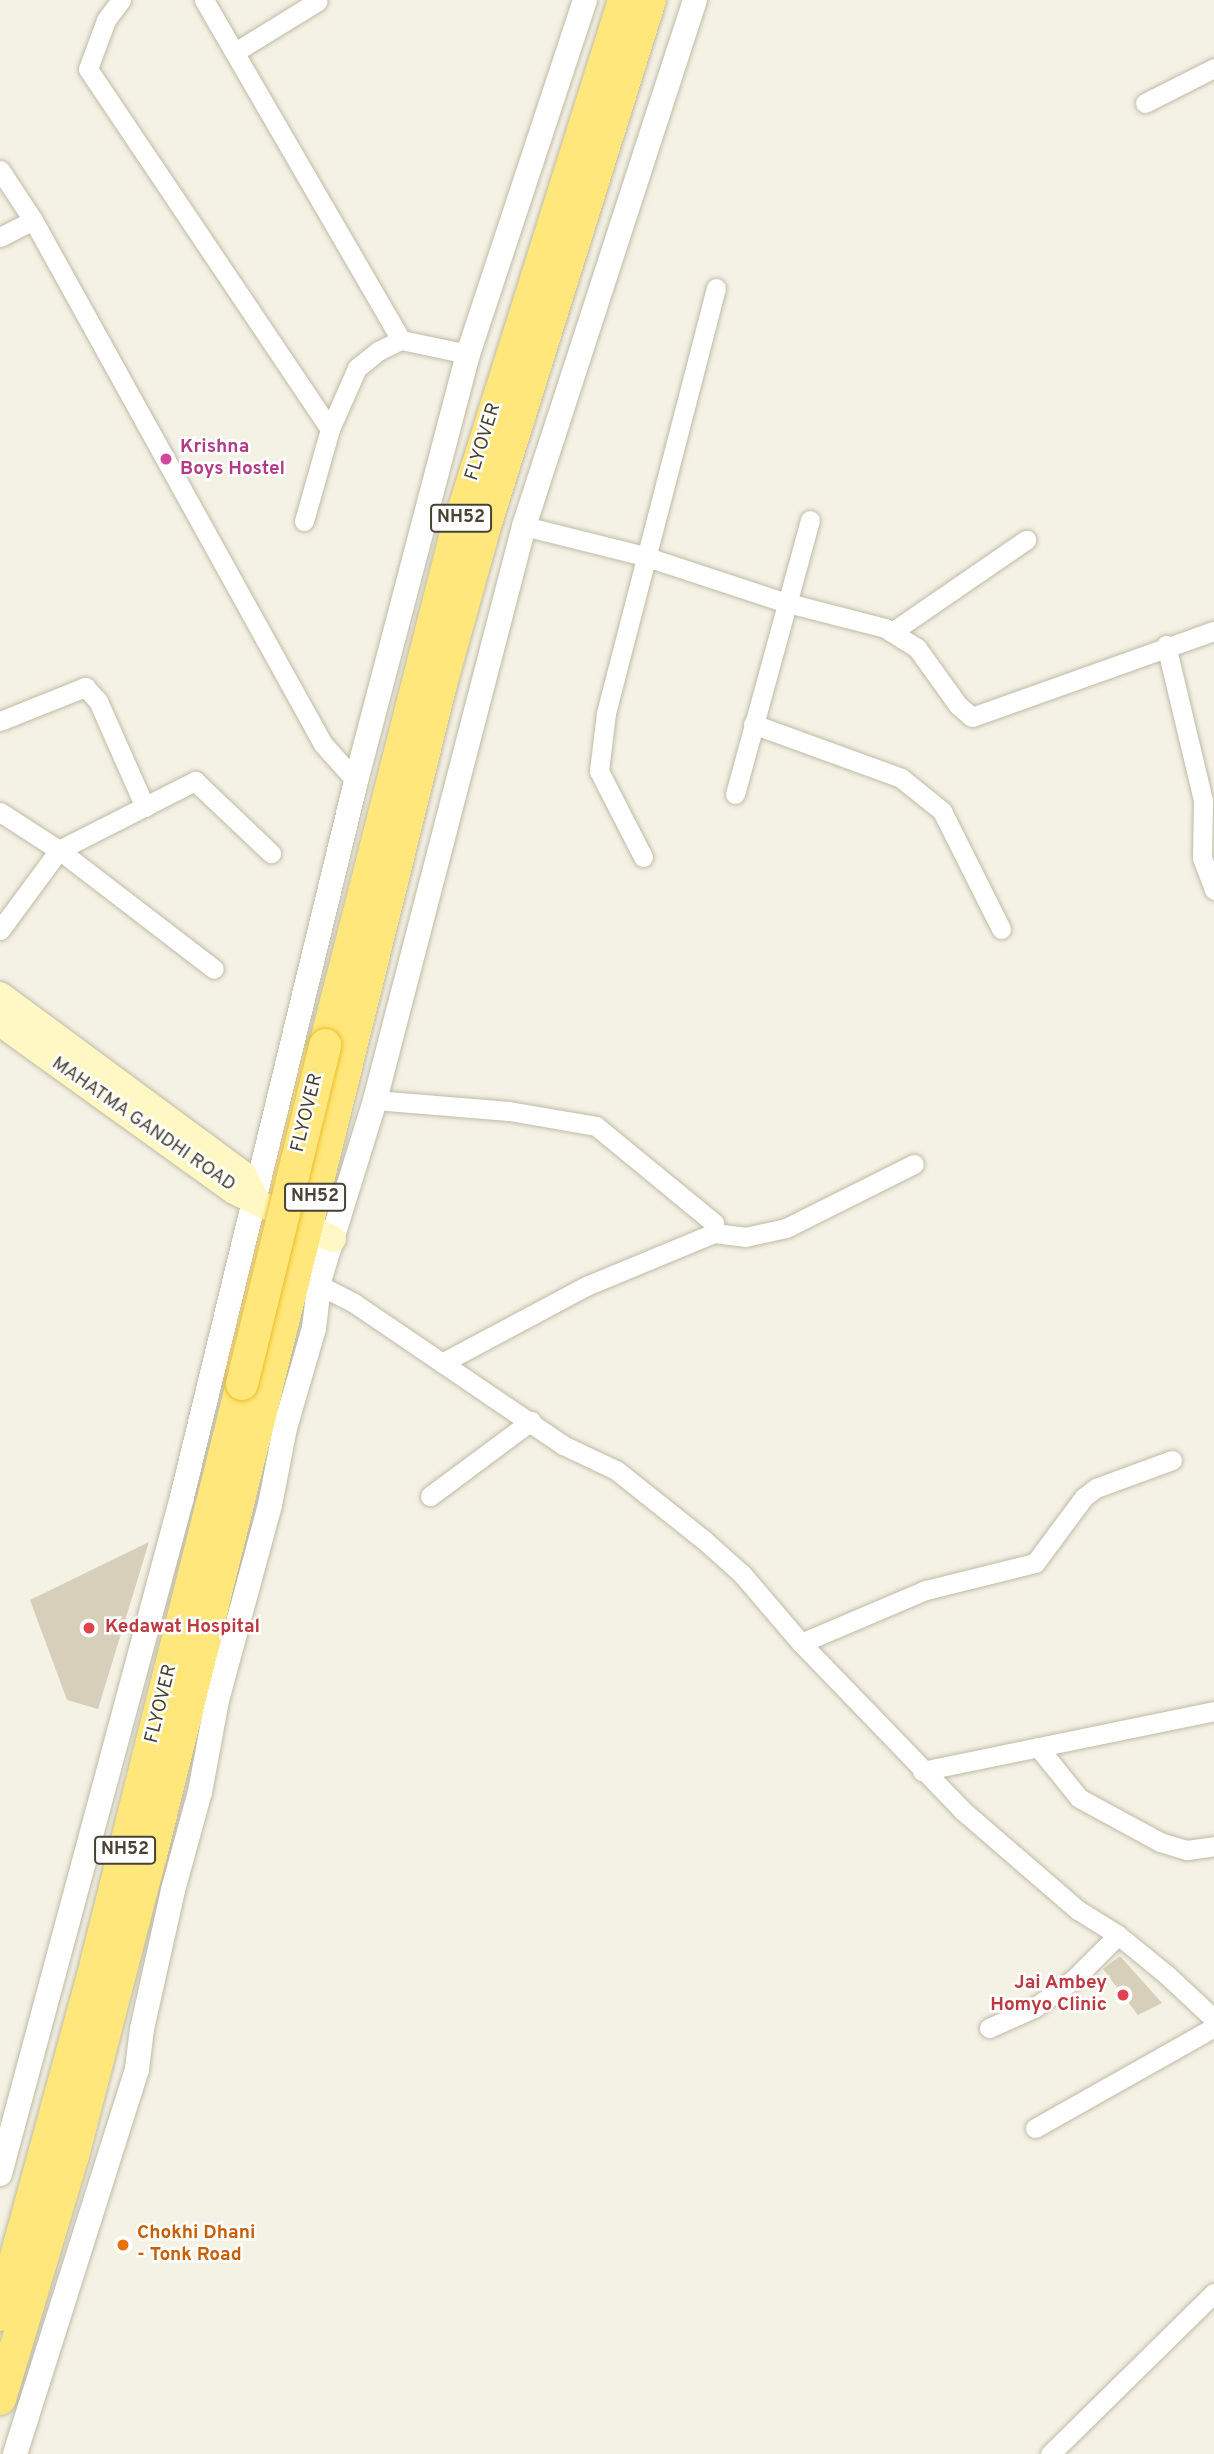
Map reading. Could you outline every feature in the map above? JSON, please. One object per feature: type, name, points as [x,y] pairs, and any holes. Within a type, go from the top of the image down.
[{"type":"highway","name":"FLYOVER","points":[[0,2315],[100,1950],[455,537],[624,0]]},
{"type":"highway","name":"NH52","points":[[0,2399],[73,2157],[320,1233],[441,684],[486,523],[650,0]]},
{"type":"main road","name":"MAHATMA GANDHI ROAD","points":[[0,995],[243,1174],[257,1200]]},
{"type":"main road","name":"MAHATMA GANDHI ROAD","points":[[0,1023],[202,1170],[257,1200]]},
{"type":"main road","points":[[257,1200],[320,1233]]},
{"type":"street","points":[[121,0],[106,20],[88,69],[330,429]]},
{"type":"street","points":[[204,0],[401,340]]},
{"type":"street","points":[[0,2174],[257,1200],[356,781],[468,354],[585,0]]},
{"type":"street","points":[[15,2454],[138,2069],[142,2029],[173,1891],[200,1792],[217,1700],[270,1505],[285,1428],[314,1328],[319,1285],[320,1233],[375,1100],[524,526],[695,0]]},
{"type":"street","points":[[235,52],[318,1]]},
{"type":"street","points":[[1145,103],[1214,68]]},
{"type":"street","points":[[0,170],[33,220],[323,744],[356,781]]},
{"type":"street","points":[[0,237],[33,220]]},
{"type":"street","points":[[643,857],[599,771],[608,702],[716,288]]},
{"type":"street","points":[[304,521],[330,429],[357,368],[401,340],[468,354]]},
{"type":"street","points":[[735,794],[784,602],[810,520]]},
{"type":"street","points":[[524,526],[644,556],[784,602],[892,632],[917,648],[958,705],[972,717],[1166,645],[1214,631]]},
{"type":"street","points":[[892,632],[1026,540]]},
{"type":"street","points":[[1166,645],[1203,800],[1202,858],[1214,890]]},
{"type":"street","points":[[0,722],[85,687],[98,701],[145,807]]},
{"type":"street","points":[[753,724],[901,778],[942,810],[1001,929]]},
{"type":"street","points":[[0,930],[60,850],[195,781],[271,853]]},
{"type":"street","points":[[0,812],[60,850],[214,969]]},
{"type":"street","points":[[375,1100],[509,1111],[596,1126],[705,1213],[714,1223],[714,1233]]},
{"type":"street","points":[[442,1363],[586,1286],[714,1233],[746,1237],[786,1228],[914,1164]]},
{"type":"street","points":[[319,1285],[354,1303],[563,1444],[616,1470],[704,1540],[742,1574],[801,1643],[922,1770],[1078,1910],[1118,1935],[1214,2019]]},
{"type":"street","points":[[430,1496],[531,1421]]},
{"type":"street","points":[[801,1643],[926,1590],[1035,1563],[1072,1509],[1090,1493],[1172,1460]]},
{"type":"street","points":[[922,1770],[1214,1711]]},
{"type":"street","points":[[1038,1747],[1079,1798],[1160,1842],[1187,1850],[1214,1846]]},
{"type":"street","points":[[989,2028],[1034,2008],[1074,1979],[1118,1935]]},
{"type":"street","points":[[1035,2128],[1214,2027]]},
{"type":"street","points":[[1049,2454],[1214,2293]]},
{"type":"building","points":[[149,1542],[98,1709],[67,1700],[30,1600]]},
{"type":"building","points":[[1120,1956],[1162,2003],[1138,2015],[1103,1969]]},
{"type":"place","name":"Krishna Boys Hostel","points":[[166,459]]},
{"type":"place","name":"Kedawat Hospital","points":[[89,1628]]},
{"type":"place","name":"Jai Ambey Homyo Clinic","points":[[1123,1995]]},
{"type":"place","name":"Chokhi Dhani - Tonk Road","points":[[123,2245]]}]
